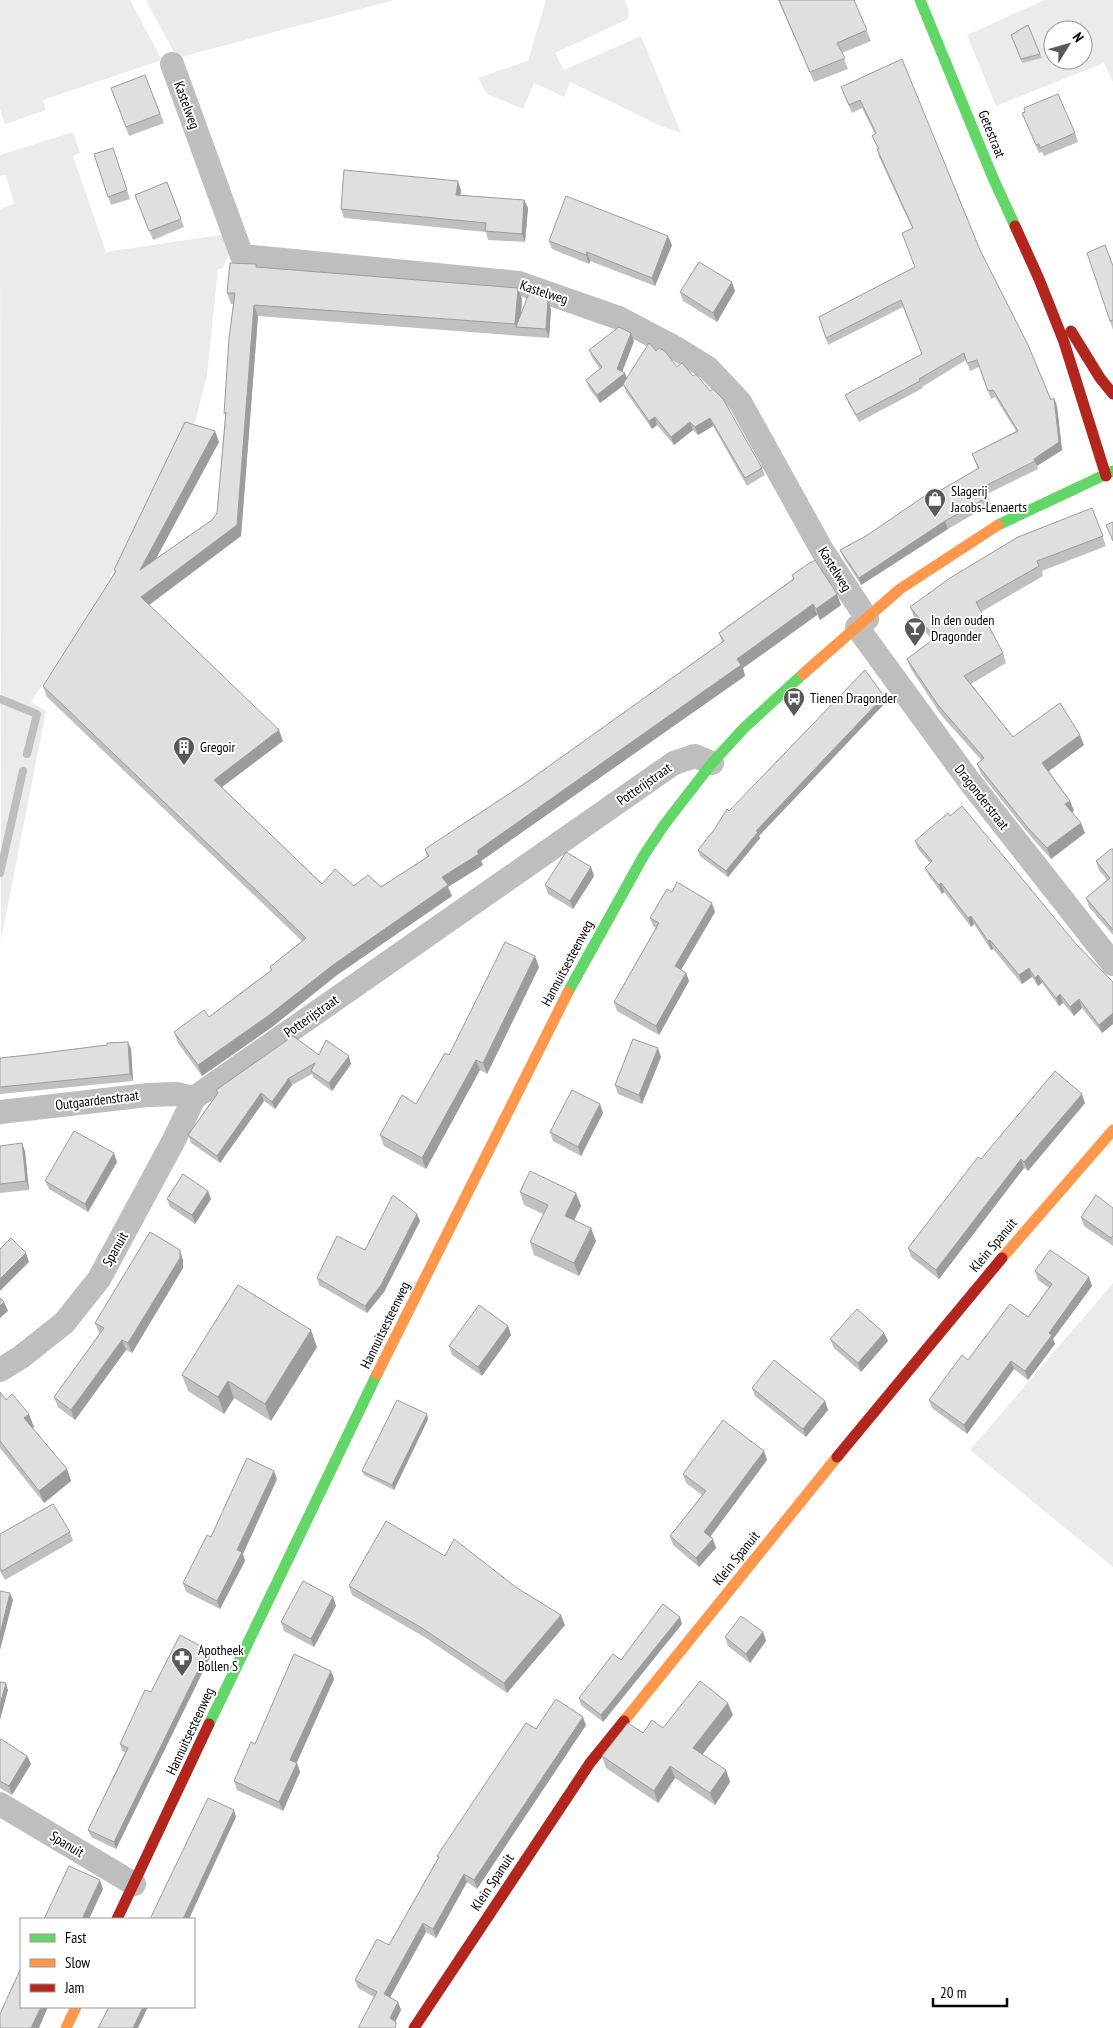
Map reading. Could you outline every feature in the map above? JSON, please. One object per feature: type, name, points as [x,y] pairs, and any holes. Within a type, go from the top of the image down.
[{"type":"street","name":"Getestraat","points":[[920,0],[993,178],[1039,279],[1064,342],[1110,474]]},
{"type":"street","name":"Kastelweg","points":[[172,64],[242,256],[519,283],[619,318],[674,346],[708,368],[740,402],[862,623]]},
{"type":"street","name":"Getestraat","points":[[1039,279],[1100,378],[1113,394]]},
{"type":"street","points":[[712,763],[744,728],[787,687],[900,589],[993,528],[1110,474]]},
{"type":"street","name":"Dragonderstraat","points":[[862,623],[970,782],[1113,964]]},
{"type":"street","name":"Potterijstraat","points":[[194,1098],[674,763],[695,756],[712,763]]},
{"type":"street","name":"Hannuitsesteenweg","points":[[117,1918],[290,1553],[576,974],[644,855],[664,825],[712,763]]},
{"type":"street","name":"Outgaardenstraat","points":[[0,1112],[148,1095],[176,1094],[194,1098]]},
{"type":"street","name":"Spanuit","points":[[0,1370],[21,1357],[64,1323],[99,1278],[174,1140],[194,1098]]},
{"type":"street","name":"Klein Spanuit","points":[[414,2028],[590,1763],[879,1405],[1028,1227],[1113,1130]]},
{"type":"street","name":"Spanuit","points":[[0,1804],[134,1884]]},
{"type":"street","points":[[66,2028],[76,2008]]},
{"type":"shaded area","points":[[0,0],[130,0],[162,60],[43,100],[46,110],[5,124],[0,109]]},
{"type":"shaded area","points":[[146,0],[394,0],[177,58]]},
{"type":"shaded area","points":[[546,0],[625,0],[628,8],[628,19],[555,53],[564,70],[641,36],[681,133],[661,126],[570,82],[564,97],[534,83],[523,109],[487,94],[478,78],[528,61]]},
{"type":"shaded area","points":[[1045,0],[1113,0],[1113,82],[1104,63],[1093,67],[1093,20],[1043,20],[1043,70],[1086,70],[996,106],[967,35]]},
{"type":"shaded area","points":[[73,132],[80,153],[73,156],[106,252],[227,234],[230,252],[223,268],[218,269],[207,375],[195,422],[97,600],[31,702],[46,711],[1,940],[0,209],[14,204],[6,175],[0,176],[0,155]]},
{"type":"shaded area","points":[[1113,1283],[1113,1567],[970,1450]]},
{"type":"building","points":[[779,0],[854,0],[867,30],[837,43],[845,58],[810,72]]},
{"type":"building","points":[[1028,25],[1040,54],[1021,59],[1011,35]]},
{"type":"building","points":[[902,59],[980,250],[1028,345],[1051,400],[1054,398],[1059,442],[1034,459],[1035,461],[983,487],[988,497],[945,521],[859,578],[840,550],[866,536],[932,491],[934,494],[979,468],[972,454],[1018,431],[993,390],[988,391],[977,360],[967,363],[964,353],[919,379],[920,381],[856,415],[845,395],[922,354],[901,300],[826,338],[819,317],[915,267],[902,233],[913,228],[877,149],[879,149],[872,136],[876,133],[860,100],[849,105],[841,87]]},
{"type":"building","points":[[145,75],[160,114],[126,127],[111,88]]},
{"type":"building","points":[[1058,94],[1075,133],[1040,148],[1039,144],[1036,145],[1022,113],[1025,112],[1024,108]]},
{"type":"building","points":[[113,148],[127,190],[108,197],[94,154]]},
{"type":"building","points":[[344,170],[458,181],[456,195],[524,200],[522,234],[485,231],[486,223],[341,209]]},
{"type":"building","points":[[167,182],[181,219],[149,231],[135,195]]},
{"type":"building","points":[[566,196],[668,236],[652,278],[587,252],[586,255],[549,241]]},
{"type":"building","points":[[1105,245],[1113,266],[1113,320],[1110,321],[1087,253]]},
{"type":"building","points":[[699,262],[732,282],[713,313],[680,292]]},
{"type":"building","points":[[230,263],[256,264],[256,267],[518,288],[515,324],[254,305],[237,525],[141,597],[279,730],[214,780],[322,884],[335,869],[354,886],[368,875],[381,887],[429,856],[425,849],[524,784],[724,641],[719,633],[794,579],[792,575],[815,560],[837,594],[816,609],[813,604],[737,659],[741,665],[477,851],[479,854],[442,877],[448,885],[333,965],[268,1016],[198,1065],[174,1032],[204,1010],[209,1017],[272,970],[270,967],[306,938],[43,686],[116,571],[114,570],[185,422],[215,431],[140,570],[212,520],[217,513],[226,412],[224,414],[229,338],[235,293],[227,293]]},
{"type":"building","points":[[529,293],[548,300],[546,329],[516,327]]},
{"type":"building","points":[[619,327],[631,333],[617,369],[625,373],[597,395],[586,380],[602,367],[589,350]]},
{"type":"building","points":[[649,343],[656,351],[659,348],[665,351],[677,367],[682,363],[693,376],[696,374],[710,391],[713,389],[723,399],[762,468],[745,478],[710,418],[695,427],[690,422],[671,437],[655,417],[649,421],[623,384]]},
{"type":"building","points":[[1092,508],[1103,536],[1037,561],[1039,566],[976,602],[1003,653],[964,676],[1013,737],[1060,703],[1080,735],[1042,763],[1070,801],[1065,804],[1081,823],[1047,848],[1028,828],[977,764],[984,758],[938,705],[907,659],[935,638],[910,607],[950,578],[1018,537]]},
{"type":"building","points":[[1113,522],[1113,541],[1106,525]]},
{"type":"building","points":[[865,670],[884,696],[756,831],[758,832],[726,871],[698,850],[714,830],[727,809],[729,811]]},
{"type":"building","points":[[962,806],[1076,944],[1113,982],[1113,1013],[1099,1025],[1079,999],[1070,1007],[1060,994],[1056,998],[1038,975],[1035,978],[1029,968],[1019,975],[990,940],[988,941],[971,916],[968,918],[941,883],[939,885],[925,868],[932,861],[915,841],[948,813],[950,816]]},
{"type":"building","points":[[1113,849],[1113,930],[1086,898],[1110,878],[1096,861]]},
{"type":"building","points":[[566,852],[591,867],[570,901],[545,885]]},
{"type":"building","points":[[677,882],[712,903],[675,966],[686,973],[656,1026],[614,1002],[659,923],[650,918],[667,889],[672,892]]},
{"type":"building","points":[[505,942],[535,956],[483,1063],[476,1060],[422,1158],[380,1135],[402,1095],[416,1104],[445,1053],[449,1055]]},
{"type":"building","points":[[293,1036],[319,1055],[326,1040],[349,1056],[329,1083],[311,1071],[315,1063],[289,1078],[272,1102],[261,1093],[217,1156],[188,1135],[218,1093],[216,1090]]},
{"type":"building","points":[[633,1039],[658,1048],[639,1095],[615,1085]]},
{"type":"building","points":[[128,1042],[130,1074],[0,1087],[0,1058],[107,1045],[107,1043]]},
{"type":"building","points":[[1055,1071],[1082,1094],[1024,1162],[1021,1159],[936,1270],[908,1248],[978,1157],[981,1159]]},
{"type":"building","points":[[572,1090],[600,1104],[578,1147],[550,1132]]},
{"type":"building","points":[[74,1131],[114,1153],[85,1204],[45,1181]]},
{"type":"building","points":[[22,1143],[26,1181],[0,1184],[0,1146]]},
{"type":"building","points":[[530,1171],[576,1193],[565,1216],[591,1228],[574,1263],[530,1242],[548,1205],[520,1192]]},
{"type":"building","points":[[183,1174],[208,1191],[192,1215],[167,1199]]},
{"type":"building","points":[[393,1195],[417,1214],[381,1285],[365,1306],[317,1278],[337,1236],[365,1250]]},
{"type":"building","points":[[1096,1195],[1113,1208],[1113,1236],[1111,1238],[1081,1217]]},
{"type":"building","points":[[150,1232],[180,1250],[180,1258],[128,1343],[122,1340],[71,1410],[54,1397],[104,1328],[95,1323]]},
{"type":"building","points":[[11,1238],[26,1253],[0,1279],[0,1249]]},
{"type":"building","points":[[1050,1250],[1089,1277],[1049,1333],[1052,1335],[1025,1371],[1011,1361],[964,1425],[929,1400],[962,1355],[968,1360],[1010,1304],[1028,1317],[1052,1284],[1035,1271]]},
{"type":"building","points":[[238,1285],[311,1330],[265,1404],[228,1381],[218,1397],[182,1375]]},
{"type":"building","points":[[0,1298],[4,1302],[0,1306]]},
{"type":"building","points":[[479,1305],[508,1326],[478,1367],[449,1346]]},
{"type":"building","points":[[857,1309],[884,1333],[858,1363],[830,1339]]},
{"type":"building","points":[[774,1360],[825,1401],[803,1429],[752,1388]]},
{"type":"building","points":[[0,1392],[6,1400],[12,1394],[29,1414],[24,1418],[67,1469],[39,1491],[0,1441]]},
{"type":"building","points":[[397,1400],[427,1414],[392,1485],[362,1471]]},
{"type":"building","points":[[723,1420],[764,1451],[704,1532],[713,1539],[696,1558],[670,1536],[706,1491],[683,1474]]},
{"type":"building","points":[[247,1458],[274,1471],[237,1550],[242,1552],[217,1601],[183,1583],[207,1535],[211,1537]]},
{"type":"building","points":[[53,1504],[70,1532],[2,1571],[0,1568],[0,1534]]},
{"type":"building","points":[[386,1521],[445,1556],[454,1539],[517,1588],[561,1615],[504,1683],[422,1628],[349,1586]]},
{"type":"building","points":[[303,1581],[333,1597],[311,1639],[281,1622]]},
{"type":"building","points":[[0,1591],[10,1593],[0,1634]]},
{"type":"building","points":[[663,1604],[680,1617],[601,1715],[579,1698],[613,1654],[621,1660]]},
{"type":"building","points":[[741,1616],[763,1632],[746,1654],[725,1637]]},
{"type":"building","points":[[180,1635],[208,1650],[114,1842],[88,1830],[128,1748],[120,1744],[145,1690],[151,1692]]},
{"type":"building","points":[[294,1654],[331,1671],[290,1760],[297,1763],[279,1802],[234,1781],[251,1742],[255,1744]]},
{"type":"building","points":[[700,1681],[728,1703],[693,1748],[726,1770],[710,1793],[670,1766],[654,1791],[602,1756],[628,1723],[643,1733],[652,1720],[663,1728]]},
{"type":"building","points":[[0,1682],[6,1683],[0,1705]]},
{"type":"building","points":[[556,1699],[583,1717],[474,1880],[464,1874],[433,1929],[423,1923],[384,1994],[398,2002],[390,2018],[396,2022],[395,2028],[358,2028],[377,1992],[355,1980],[377,1939],[389,1945],[439,1857],[437,1856],[526,1723],[536,1729]]},
{"type":"building","points":[[1,1739],[27,1756],[9,1786],[0,1781]]},
{"type":"building","points":[[208,1798],[234,1810],[183,1918],[150,1918]]},
{"type":"building","points":[[69,1866],[100,1880],[82,1918],[44,1918]]},
{"type":"building","points":[[20,1970],[20,2008],[41,2008],[31,2028],[0,2028],[0,2014]]},
{"type":"building","points":[[108,2008],[143,2008],[133,2028],[98,2028]]},
{"type":"waterway","points":[[0,699],[37,714],[27,754]]},
{"type":"waterway","points":[[0,873],[23,771]]},
{"type":"traffic: fast","points":[[920,0],[993,178],[1015,226]]},
{"type":"traffic: fast","points":[[998,525],[1113,471]]},
{"type":"traffic: fast","points":[[568,992],[644,855],[664,825],[712,763],[744,728],[803,674]]},
{"type":"traffic: fast","points":[[209,1724],[377,1374]]},
{"type":"traffic: slow","points":[[803,674],[900,589],[998,525]]},
{"type":"traffic: slow","points":[[377,1374],[568,992]]},
{"type":"traffic: slow","points":[[1002,1258],[1113,1130]]},
{"type":"traffic: slow","points":[[624,1721],[837,1457]]},
{"type":"traffic: slow","points":[[66,2028],[76,2008]]},
{"type":"traffic: jam","points":[[1015,226],[1064,342],[1106,476]]},
{"type":"traffic: jam","points":[[1071,331],[1100,378],[1113,394]]},
{"type":"traffic: jam","points":[[837,1457],[1002,1258]]},
{"type":"traffic: jam","points":[[414,2028],[590,1763],[624,1721]]},
{"type":"traffic: jam","points":[[117,1918],[209,1724]]},
{"type":"place","name":"Slagerij Jacobs-Lenaerts","points":[[935,518]]},
{"type":"place","name":"In den ouden Dragonder","points":[[915,647]]},
{"type":"place","name":"Tienen Dragonder","points":[[794,717]]},
{"type":"place","name":"Gregoir","points":[[184,766]]},
{"type":"place","name":"Apotheek Bollen S","points":[[182,1677]]}]
